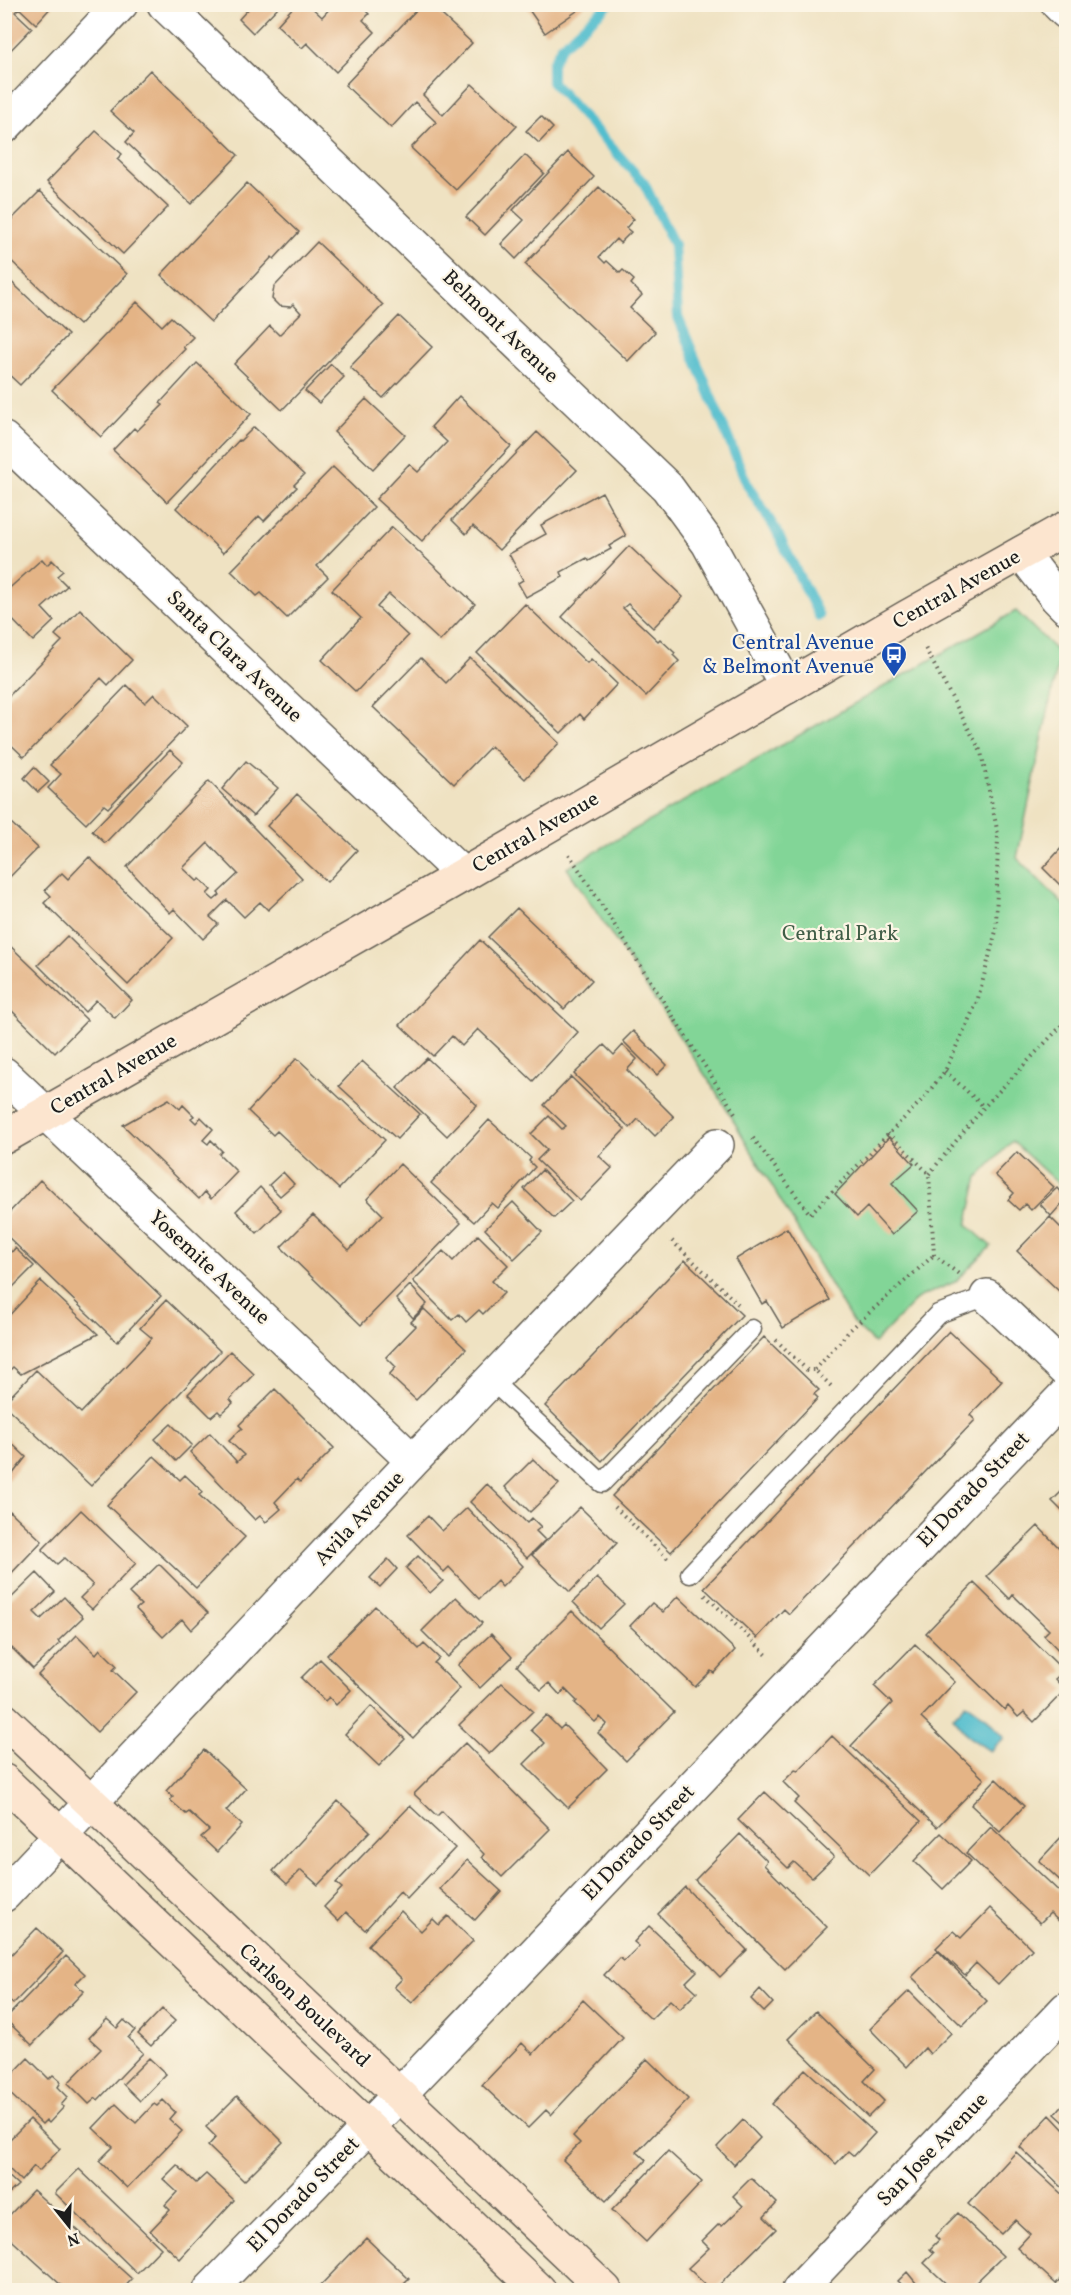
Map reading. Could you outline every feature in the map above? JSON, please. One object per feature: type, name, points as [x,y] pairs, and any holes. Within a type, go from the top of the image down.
[{"type":"main road","name":"Central Avenue","points":[[4,1137],[1066,528]]},
{"type":"main road","name":"Carlson Boulevard","points":[[4,1720],[605,2290]]},
{"type":"main road","name":"Carlson Boulevard","points":[[4,1781],[539,2290]]},
{"type":"street","points":[[4,127],[121,4]]},
{"type":"street","name":"Belmont Avenue","points":[[164,4],[667,487],[708,543],[787,687]]},
{"type":"street","points":[[1058,4],[1066,12]]},
{"type":"street","name":"Santa Clara Avenue","points":[[4,439],[463,875]]},
{"type":"street","points":[[1022,553],[1066,607]]},
{"type":"street","name":"Yosemite Avenue","points":[[4,1074],[413,1461]]},
{"type":"street","name":"Avila Avenue","points":[[4,1895],[413,1461],[717,1145]]},
{"type":"street","points":[[987,1296],[1066,1371]]},
{"type":"street","name":"El Dorado Street","points":[[210,2290],[369,2128],[1066,1394]]},
{"type":"street","name":"San Jose Avenue","points":[[799,2290],[1066,2009]]},
{"type":"lane","points":[[690,1574],[938,1314],[987,1296]]},
{"type":"lane","points":[[492,1381],[602,1484],[752,1329]]},
{"type":"path","points":[[748,1131],[810,1214],[888,1132],[923,1099],[945,1071],[978,1002],[996,931],[998,834],[981,752],[908,617]]},
{"type":"path","points":[[550,824],[741,1121]]},
{"type":"path","points":[[987,1296],[934,1255],[930,1174],[984,1107],[1066,1021]]},
{"type":"path","points":[[945,1071],[984,1107]]},
{"type":"path","points":[[888,1132],[930,1174]]},
{"type":"path","points":[[815,1370],[851,1329],[934,1255]]},
{"type":"green space","name":"Central Park","points":[[1016,611],[1060,654],[1017,858],[1066,907],[1066,1191],[1012,1141],[978,1177],[967,1225],[991,1246],[955,1282],[918,1298],[874,1343],[853,1323],[717,1093],[567,868]]},
{"type":"water","points":[[966,1703],[986,1717],[1004,1738],[990,1751],[969,1737],[953,1717]]},
{"type":"building","points":[[4,4],[54,4],[36,24],[19,8],[15,12],[32,28],[4,57]]},
{"type":"building","points":[[253,4],[281,4],[253,33],[239,19]]},
{"type":"building","points":[[296,4],[308,4],[322,17],[334,4],[359,4],[369,14],[363,20],[375,32],[336,72],[307,43],[302,48],[277,25]]},
{"type":"building","points":[[422,4],[430,4],[472,43],[423,95],[443,115],[472,84],[517,126],[456,190],[411,148],[436,122],[415,102],[391,128],[345,85]]},
{"type":"building","points":[[525,4],[587,4],[545,33]]},
{"type":"building","points":[[150,70],[238,155],[191,204],[126,142],[134,133],[110,111]]},
{"type":"building","points":[[541,116],[553,128],[539,143],[526,131]]},
{"type":"building","points":[[96,131],[122,154],[117,159],[168,207],[123,254],[47,182]]},
{"type":"building","points":[[568,152],[594,177],[516,259],[501,244],[524,220],[513,210]]},
{"type":"building","points":[[525,155],[544,173],[485,235],[466,217]]},
{"type":"building","points":[[247,183],[299,232],[274,259],[272,257],[211,322],[161,275]]},
{"type":"building","points":[[599,187],[634,219],[626,228],[631,232],[620,243],[616,239],[599,257],[620,273],[623,270],[634,280],[631,284],[642,295],[630,308],[655,332],[628,361],[525,264]]},
{"type":"building","points":[[40,191],[127,274],[79,325],[4,254],[4,227]]},
{"type":"building","points":[[317,242],[383,305],[282,410],[234,364],[270,326],[279,335],[301,313],[293,304],[290,307],[279,306],[272,299],[274,287]]},
{"type":"building","points":[[4,275],[68,335],[20,385],[4,370]]},
{"type":"building","points":[[137,302],[162,326],[171,317],[193,337],[183,347],[185,349],[101,437],[52,390]]},
{"type":"building","points":[[399,316],[432,347],[383,398],[350,367]]},
{"type":"building","points":[[197,363],[251,414],[167,502],[113,450],[134,428],[137,431],[163,405],[160,403]]},
{"type":"building","points":[[331,364],[344,377],[319,403],[305,391]]},
{"type":"building","points":[[459,396],[511,446],[422,541],[376,499],[409,464],[418,472],[447,442],[431,427]]},
{"type":"building","points":[[366,399],[405,435],[373,469],[334,432]]},
{"type":"building","points":[[254,427],[304,475],[294,485],[297,487],[264,521],[259,516],[223,553],[176,508]]},
{"type":"building","points":[[537,432],[577,470],[499,550],[473,526],[466,534],[452,520]]},
{"type":"building","points":[[333,467],[374,507],[317,566],[328,577],[287,618],[261,593],[257,596],[231,571]]},
{"type":"building","points":[[602,492],[626,536],[609,546],[611,549],[589,561],[587,558],[561,572],[563,577],[526,597],[518,583],[523,580],[509,554],[546,534],[541,525]]},
{"type":"building","points":[[392,527],[475,604],[440,641],[389,594],[377,607],[408,636],[356,692],[322,660],[361,618],[332,590]]},
{"type":"building","points":[[629,546],[683,597],[653,628],[628,604],[623,608],[658,641],[660,639],[675,653],[673,655],[679,661],[646,696],[562,617]]},
{"type":"building","points":[[42,559],[47,565],[52,560],[63,571],[57,576],[67,586],[42,608],[54,621],[33,641],[4,611],[4,593]]},
{"type":"building","points":[[525,604],[587,663],[591,659],[617,684],[584,719],[580,714],[561,733],[477,653]]},
{"type":"building","points":[[80,609],[132,660],[108,685],[101,678],[24,757],[5,739],[5,700],[62,641],[55,635]]},
{"type":"building","points":[[421,658],[446,683],[470,658],[559,743],[525,779],[491,746],[454,784],[373,707]]},
{"type":"building","points":[[127,685],[145,703],[154,694],[187,726],[108,808],[104,805],[86,824],[48,788],[61,774],[50,765]]},
{"type":"building","points":[[170,750],[183,762],[105,843],[92,831]]},
{"type":"building","points":[[246,761],[278,788],[253,816],[222,789]]},
{"type":"building","points":[[34,767],[49,782],[38,792],[24,778]]},
{"type":"building","points":[[209,781],[302,878],[268,910],[260,902],[244,917],[227,900],[210,917],[218,924],[203,939],[174,909],[170,913],[127,867]],"holes":[[[208,843],[238,874],[218,893],[220,895],[214,900],[207,894],[211,890],[200,879],[197,881],[183,868]]]},
{"type":"building","points":[[297,794],[357,850],[327,882],[267,826]]},
{"type":"building","points":[[11,823],[38,848],[4,883],[4,830]]},
{"type":"building","points":[[1066,843],[1066,891],[1043,868]]},
{"type":"building","points":[[89,857],[173,938],[128,985],[44,903],[51,896],[45,890],[62,873],[68,879]]},
{"type":"building","points":[[517,908],[592,980],[564,1009],[488,937]]},
{"type":"building","points":[[67,936],[132,1000],[115,1018],[96,1000],[85,1012],[38,965]]},
{"type":"building","points":[[4,940],[87,1020],[55,1053],[6,1005],[4,1007]]},
{"type":"building","points":[[480,940],[578,1032],[533,1081],[478,1029],[462,1046],[452,1036],[433,1056],[400,1025]]},
{"type":"building","points":[[633,1031],[667,1065],[657,1075],[623,1041]]},
{"type":"building","points":[[604,1045],[614,1055],[623,1045],[637,1059],[627,1070],[674,1117],[655,1136],[638,1119],[630,1128],[574,1074]]},
{"type":"building","points":[[297,1058],[385,1140],[339,1189],[277,1131],[273,1135],[248,1111]]},
{"type":"building","points":[[427,1058],[477,1105],[447,1136],[397,1088]]},
{"type":"building","points":[[362,1061],[420,1114],[397,1139],[339,1086]]},
{"type":"building","points":[[571,1077],[625,1129],[599,1156],[612,1168],[580,1201],[537,1160],[547,1150],[531,1134],[549,1116],[562,1129],[566,1126],[544,1105]]},
{"type":"building","points":[[169,1099],[180,1109],[183,1105],[194,1116],[191,1118],[196,1123],[201,1117],[213,1129],[203,1140],[208,1144],[211,1140],[222,1151],[219,1154],[237,1172],[211,1199],[205,1192],[199,1199],[123,1125]]},
{"type":"building","points":[[489,1120],[531,1158],[529,1161],[535,1167],[498,1208],[492,1203],[474,1222],[431,1183]]},
{"type":"building","points":[[889,1137],[914,1164],[892,1183],[918,1211],[892,1235],[867,1207],[857,1217],[835,1194]]},
{"type":"building","points":[[1017,1152],[1054,1187],[1031,1210],[1025,1204],[1019,1210],[1008,1200],[1014,1193],[995,1175]]},
{"type":"building","points":[[400,1164],[461,1223],[361,1325],[281,1247],[313,1215],[349,1250],[383,1215],[367,1199]]},
{"type":"building","points":[[542,1170],[572,1201],[554,1218],[524,1189]]},
{"type":"building","points":[[283,1172],[294,1184],[280,1196],[269,1185]]},
{"type":"building","points":[[40,1180],[161,1296],[117,1342],[4,1233],[4,1218]]},
{"type":"building","points":[[260,1187],[281,1210],[257,1233],[236,1211]]},
{"type":"building","points":[[1057,1188],[1066,1199],[1051,1216],[1040,1204]]},
{"type":"building","points":[[513,1202],[542,1232],[514,1259],[485,1229]]},
{"type":"building","points":[[1050,1217],[1066,1233],[1066,1288],[1061,1293],[1017,1251]]},
{"type":"building","points":[[787,1228],[830,1300],[783,1328],[767,1301],[762,1304],[736,1259]]},
{"type":"building","points":[[478,1235],[508,1265],[492,1281],[504,1293],[483,1314],[479,1310],[466,1322],[459,1314],[452,1320],[413,1281],[443,1251],[453,1261]]},
{"type":"building","points":[[4,1245],[12,1252],[15,1248],[34,1266],[4,1296]]},
{"type":"building","points":[[685,1260],[742,1315],[602,1461],[545,1406]]},
{"type":"building","points":[[41,1281],[98,1334],[21,1374],[13,1367],[4,1376],[4,1321]]},
{"type":"building","points":[[410,1285],[427,1304],[413,1318],[396,1299]]},
{"type":"building","points":[[166,1300],[220,1351],[91,1486],[4,1403],[36,1370],[81,1413],[152,1338],[140,1328]]},
{"type":"building","points":[[424,1309],[466,1349],[416,1400],[389,1375],[396,1367],[386,1357],[416,1326],[411,1322]]},
{"type":"building","points":[[949,1331],[1002,1381],[970,1415],[975,1420],[789,1614],[784,1609],[757,1638],[704,1588]]},
{"type":"building","points":[[764,1337],[819,1390],[814,1394],[818,1398],[671,1552],[612,1496]]},
{"type":"building","points":[[230,1351],[254,1374],[230,1399],[233,1403],[221,1414],[218,1411],[211,1417],[188,1394]]},
{"type":"building","points":[[275,1389],[334,1448],[300,1482],[297,1479],[275,1502],[281,1509],[266,1522],[260,1516],[255,1520],[190,1452],[210,1433],[237,1462],[244,1455],[229,1441],[242,1428],[239,1425]]},
{"type":"building","points":[[171,1424],[192,1445],[176,1461],[155,1439]]},
{"type":"building","points":[[4,1436],[26,1457],[4,1485]]},
{"type":"building","points":[[154,1456],[180,1480],[185,1475],[203,1492],[199,1495],[245,1537],[196,1588],[107,1505]]},
{"type":"building","points":[[533,1459],[559,1484],[530,1512],[505,1487]]},
{"type":"building","points":[[487,1484],[527,1523],[532,1518],[541,1527],[536,1531],[545,1540],[527,1558],[470,1502]]},
{"type":"building","points":[[1066,1487],[1066,1515],[1052,1501]]},
{"type":"building","points":[[580,1507],[617,1543],[570,1592],[532,1555]]},
{"type":"building","points":[[467,1508],[523,1566],[502,1587],[497,1581],[479,1599],[449,1567],[444,1572],[408,1535],[428,1516],[442,1531]]},
{"type":"building","points":[[81,1510],[136,1563],[92,1609],[80,1598],[93,1585],[64,1558],[57,1564],[42,1550]]},
{"type":"building","points":[[10,1511],[42,1541],[4,1581],[4,1517]]},
{"type":"building","points":[[1038,1526],[1066,1555],[1066,1654],[1064,1656],[1044,1635],[1049,1630],[1013,1595],[1010,1599],[987,1576]]},
{"type":"building","points":[[418,1556],[443,1581],[430,1593],[406,1568]]},
{"type":"building","points":[[388,1559],[397,1569],[380,1587],[370,1578]]},
{"type":"building","points":[[159,1564],[208,1613],[191,1630],[182,1619],[163,1637],[136,1609],[141,1605],[129,1593]]},
{"type":"building","points":[[37,1573],[55,1592],[34,1612],[41,1619],[64,1597],[83,1617],[33,1669],[12,1648],[9,1651],[4,1646],[4,1605]]},
{"type":"building","points":[[597,1578],[624,1604],[599,1628],[573,1602]]},
{"type":"building","points":[[974,1583],[1064,1671],[1055,1679],[1065,1690],[1034,1722],[1024,1712],[1018,1717],[1008,1706],[1005,1710],[926,1633]]},
{"type":"building","points":[[678,1596],[735,1650],[714,1673],[711,1671],[695,1687],[630,1626],[652,1603],[663,1612]]},
{"type":"building","points":[[456,1597],[482,1623],[448,1657],[422,1631]]},
{"type":"building","points":[[375,1606],[419,1649],[424,1644],[439,1658],[434,1663],[460,1688],[413,1738],[327,1655]]},
{"type":"building","points":[[572,1611],[674,1712],[626,1761],[598,1733],[607,1724],[600,1717],[595,1722],[575,1703],[577,1701],[565,1689],[560,1695],[549,1683],[541,1690],[517,1666]]},
{"type":"building","points":[[491,1634],[512,1657],[480,1688],[458,1665]]},
{"type":"building","points":[[77,1635],[96,1654],[100,1649],[117,1666],[113,1670],[136,1692],[97,1732],[38,1675]]},
{"type":"building","points":[[915,1644],[955,1682],[921,1718],[984,1779],[937,1827],[851,1746],[892,1703],[874,1686]]},
{"type":"building","points":[[320,1659],[351,1690],[336,1705],[329,1697],[325,1701],[301,1678]]},
{"type":"building","points":[[502,1683],[533,1711],[489,1754],[459,1725]]},
{"type":"building","points":[[371,1706],[405,1739],[379,1766],[345,1734]]},
{"type":"building","points":[[546,1715],[560,1729],[564,1725],[607,1769],[568,1808],[524,1764],[545,1743],[531,1730]]},
{"type":"building","points":[[832,1736],[921,1821],[869,1875],[794,1803],[799,1798],[783,1782],[795,1770],[798,1771]]},
{"type":"building","points":[[465,1743],[550,1829],[502,1877],[482,1857],[484,1854],[442,1811],[437,1816],[414,1794]]},
{"type":"building","points":[[204,1750],[246,1789],[226,1811],[242,1825],[217,1852],[201,1837],[209,1830],[189,1812],[186,1814],[170,1800],[173,1797],[166,1791]]},
{"type":"building","points":[[996,1779],[1024,1806],[1000,1832],[971,1805]]},
{"type":"building","points":[[765,1792],[834,1857],[812,1878],[794,1862],[788,1868],[738,1820]]},
{"type":"building","points":[[338,1801],[370,1831],[318,1885],[301,1870],[287,1884],[273,1871]]},
{"type":"building","points":[[410,1806],[455,1848],[407,1899],[400,1892],[365,1930],[346,1912],[338,1921],[324,1907],[342,1888],[336,1883]]},
{"type":"building","points":[[991,1827],[1066,1898],[1066,1920],[1062,1924],[1050,1913],[1040,1923],[966,1853]]},
{"type":"building","points":[[1066,1832],[1066,1886],[1039,1861]]},
{"type":"building","points":[[941,1833],[971,1861],[943,1889],[914,1861]]},
{"type":"building","points":[[740,1834],[767,1861],[764,1865],[827,1927],[785,1969],[695,1880]]},
{"type":"building","points":[[467,1860],[501,1891],[475,1920],[440,1889]]},
{"type":"building","points":[[685,1887],[747,1950],[720,1977],[658,1914]]},
{"type":"building","points":[[990,1908],[1032,1949],[998,1984],[976,1963],[965,1975],[936,1948],[953,1931],[961,1938]]},
{"type":"building","points":[[401,1911],[421,1931],[433,1919],[439,1925],[448,1916],[473,1941],[412,2003],[394,1987],[402,1979],[368,1945]]},
{"type":"building","points":[[649,1926],[697,1971],[686,1982],[697,1992],[680,2009],[670,2000],[651,2019],[604,1975],[620,1958],[624,1961],[639,1946],[634,1942]]},
{"type":"building","points":[[37,1928],[63,1952],[13,2004],[4,1996],[4,1962]]},
{"type":"building","points":[[938,1951],[987,2001],[962,2026],[912,1977]]},
{"type":"building","points":[[66,1956],[85,1974],[75,1984],[84,1991],[32,2045],[5,2019]]},
{"type":"building","points":[[760,1989],[773,2003],[764,2012],[751,1999]]},
{"type":"building","points":[[909,1991],[951,2033],[930,2054],[925,2048],[907,2067],[870,2029]]},
{"type":"building","points":[[583,2000],[623,2038],[551,2115],[546,2110],[528,2128],[482,2085],[522,2043],[533,2054]]},
{"type":"building","points":[[162,2009],[175,2021],[151,2046],[138,2034]]},
{"type":"building","points":[[816,2011],[875,2069],[864,2081],[884,2101],[868,2117],[788,2039]]},
{"type":"building","points":[[107,2019],[117,2028],[124,2020],[135,2030],[128,2038],[143,2053],[98,2100],[96,2098],[89,2104],[68,2083],[101,2049],[89,2038]]},
{"type":"building","points":[[28,2058],[49,2079],[53,2075],[61,2082],[58,2087],[68,2097],[61,2105],[64,2107],[49,2123],[46,2120],[42,2124],[4,2088],[4,2083]]},
{"type":"building","points":[[149,2058],[166,2074],[140,2101],[123,2084]]},
{"type":"building","points":[[647,2059],[688,2099],[637,2152],[646,2160],[606,2201],[563,2160],[580,2143],[573,2136]]},
{"type":"building","points":[[805,2069],[875,2133],[854,2156],[848,2151],[836,2164],[772,2104]]},
{"type":"building","points":[[237,2096],[283,2142],[244,2181],[208,2146],[216,2137],[206,2127]]},
{"type":"building","points":[[163,2100],[175,2112],[169,2119],[182,2131],[127,2188],[99,2161],[113,2147],[93,2128],[116,2104],[136,2123],[154,2104],[157,2106]]},
{"type":"building","points":[[1066,2101],[1066,2124],[1055,2114]]},
{"type":"building","points":[[1050,2115],[1066,2132],[1065,2190],[1020,2147]]},
{"type":"building","points":[[30,2119],[60,2149],[39,2171],[34,2166],[21,2181],[4,2164],[4,2145]]},
{"type":"building","points":[[743,2120],[760,2138],[734,2165],[717,2147]]},
{"type":"building","points":[[668,2151],[702,2182],[646,2242],[612,2210]]},
{"type":"building","points":[[1016,2152],[1066,2198],[1066,2272],[1056,2284],[1017,2248],[1030,2234],[1015,2220],[1001,2234],[968,2204]]},
{"type":"building","points":[[177,2165],[196,2183],[206,2174],[234,2200],[180,2259],[150,2231],[170,2210],[165,2205],[177,2192],[163,2179]]},
{"type":"building","points":[[79,2169],[161,2248],[137,2273],[55,2193]]},
{"type":"building","points":[[4,2172],[18,2185],[4,2198]]},
{"type":"building","points":[[751,2178],[777,2203],[764,2217],[776,2229],[714,2290],[711,2290],[688,2268],[709,2248],[702,2241],[719,2224],[722,2226],[743,2206],[733,2196]]},
{"type":"building","points":[[33,2190],[132,2279],[122,2290],[57,2290],[62,2286],[4,2233],[4,2221]]},
{"type":"building","points":[[958,2213],[1003,2256],[968,2290],[953,2290],[924,2263],[934,2253],[930,2249],[939,2240],[935,2236]]},
{"type":"building","points":[[366,2238],[409,2279],[398,2290],[316,2290]]},
{"type":"building","points":[[907,2272],[916,2283],[908,2290],[898,2281]]},
{"type":"waterway","points":[[609,4],[561,47],[552,64],[552,82],[644,183],[674,245],[678,317],[748,486],[776,530],[819,616]]},
{"type":"place","name":"Central Avenue & Belmont Avenue","points":[[894,678]]}]
